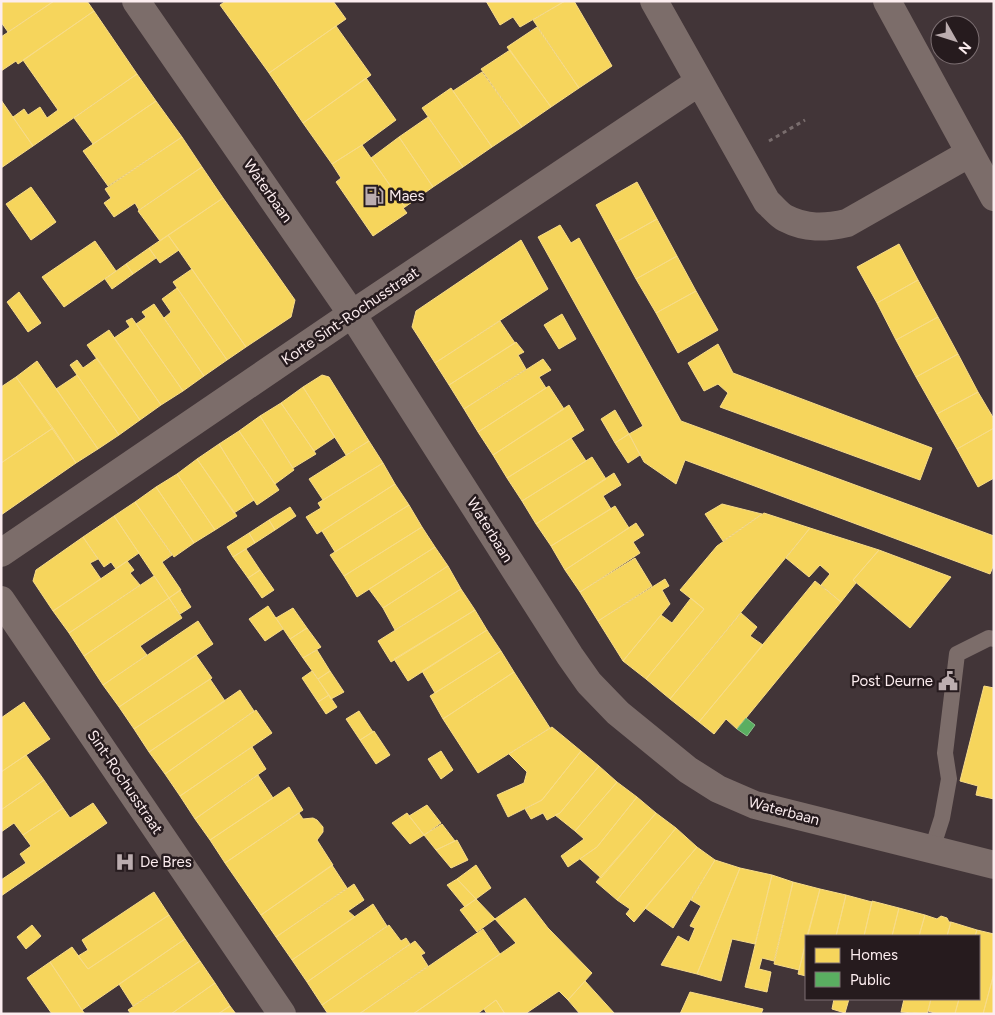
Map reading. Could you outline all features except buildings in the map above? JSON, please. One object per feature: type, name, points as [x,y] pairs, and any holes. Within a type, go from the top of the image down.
[{"type":"street","name":"Waterbaan","points":[[136,1],[352,314],[570,656],[589,683],[618,713],[688,770],[718,789],[755,804],[994,865]]},
{"type":"street","points":[[654,1],[767,202],[784,218],[804,225],[824,228],[847,223],[970,153]]},
{"type":"street","points":[[887,1],[994,197]]},
{"type":"street","name":"Korte Sint-Rochusstraat","points":[[1,552],[699,82]]},
{"type":"street","name":"Sint-Rochusstraat","points":[[1,600],[282,1014]]},
{"type":"lane","points":[[932,850],[942,818],[950,779],[945,753],[957,654],[989,638],[994,639]]},
{"type":"path","points":[[742,157],[805,120]]},
{"type":"place","name":"Maes","points":[[374,196]]},
{"type":"place","name":"Post Deurne","points":[[948,681]]},
{"type":"place","name":"De Bres","points":[[125,862]]}]
